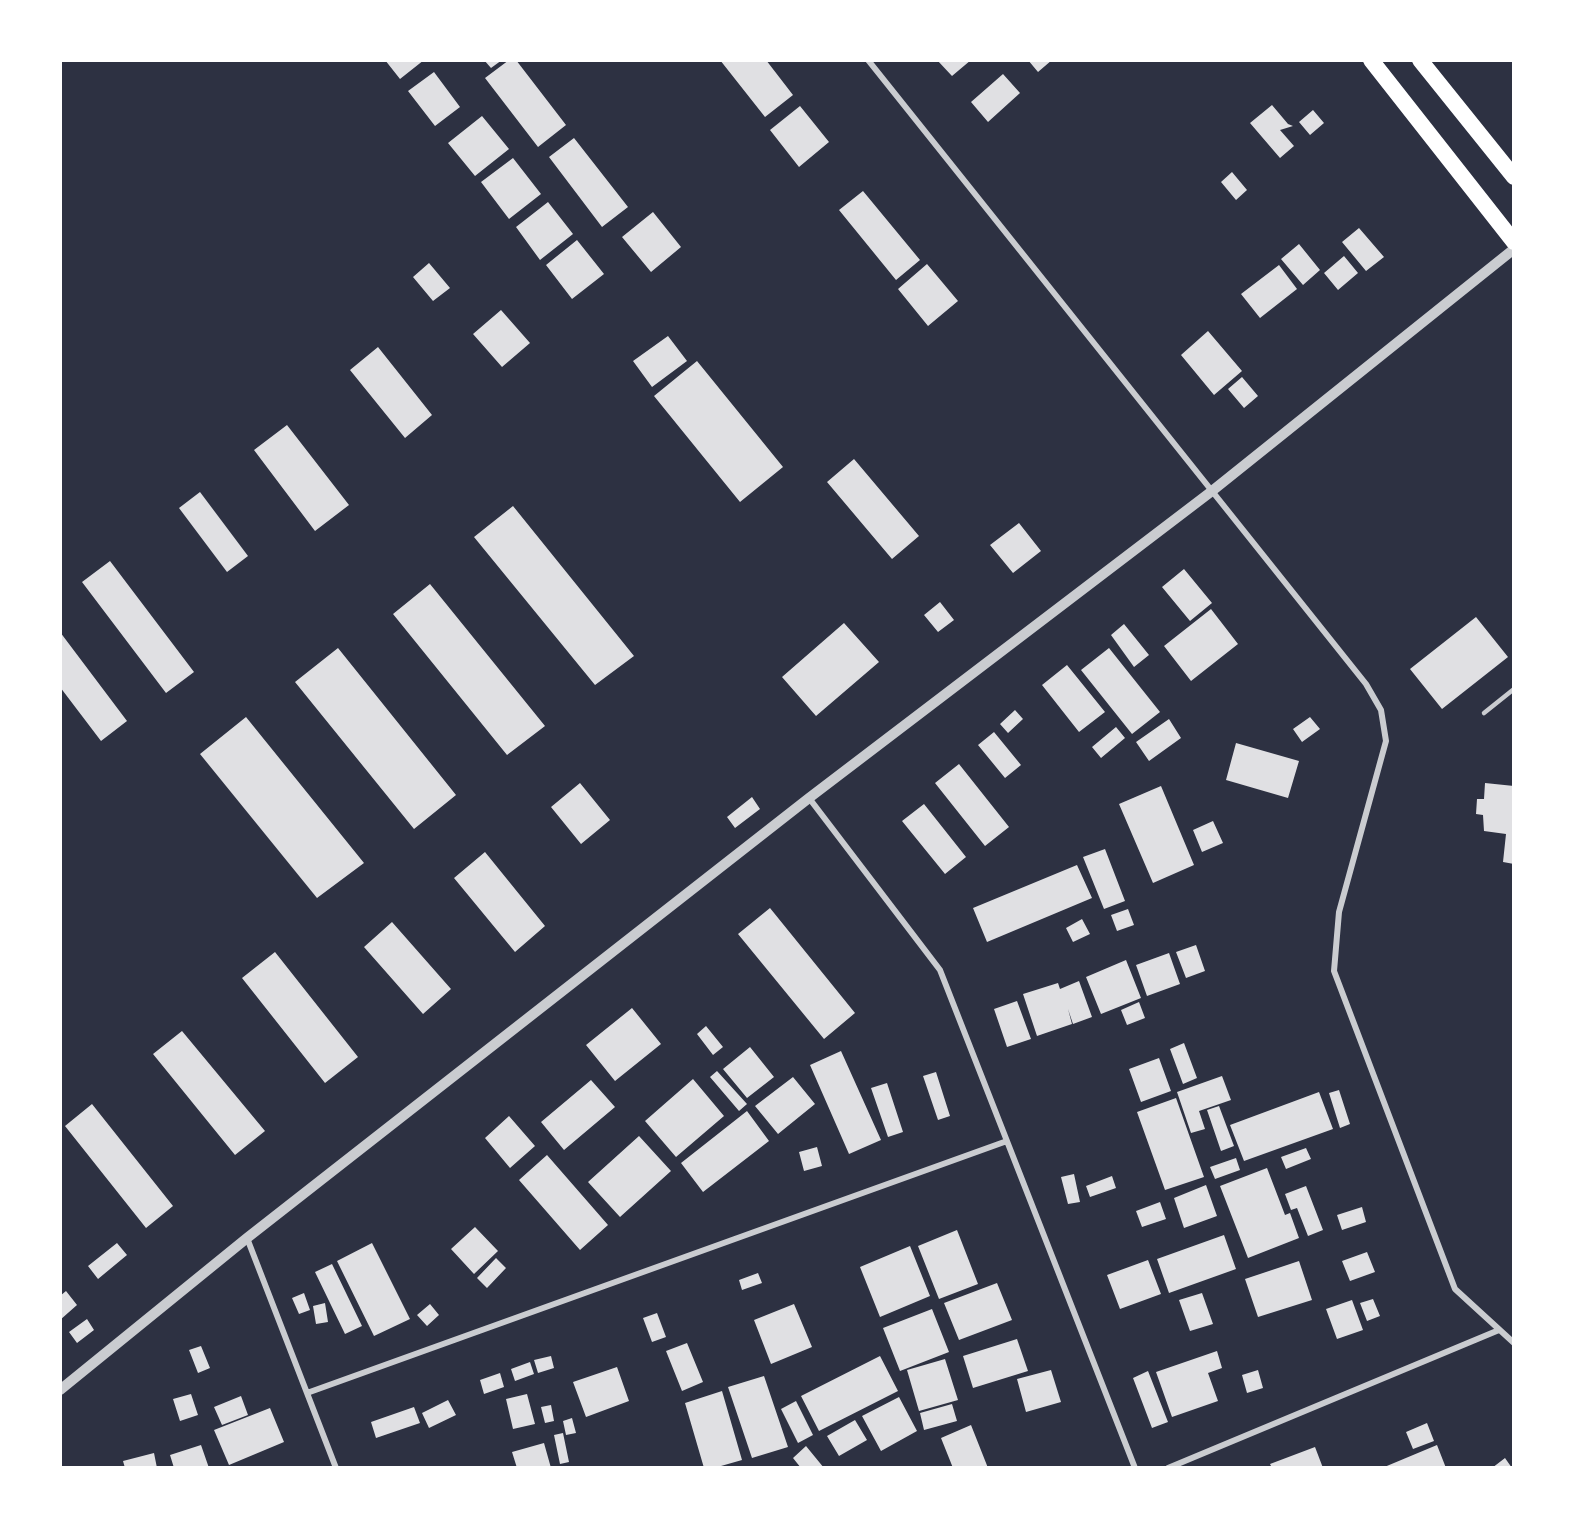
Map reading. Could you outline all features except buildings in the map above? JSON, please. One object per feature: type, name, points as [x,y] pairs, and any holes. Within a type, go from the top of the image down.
[{"type":"highway","points":[[1371,60],[1514,242]]},
{"type":"highway","points":[[1420,60],[1514,177]]},
{"type":"street","points":[[868,60],[1366,684],[1381,710],[1386,741],[1340,912],[1334,971],[1455,1289],[1514,1343]]},
{"type":"street","points":[[60,1390],[247,1238],[809,798],[1212,491],[1514,249]]},
{"type":"street","points":[[809,798],[940,970],[1135,1468]]},
{"type":"street","points":[[307,1394],[1007,1141]]},
{"type":"street","points":[[247,1238],[336,1468]]},
{"type":"street","points":[[1168,1468],[1499,1330]]},
{"type":"lane","points":[[1484,712],[1514,689]]}]
